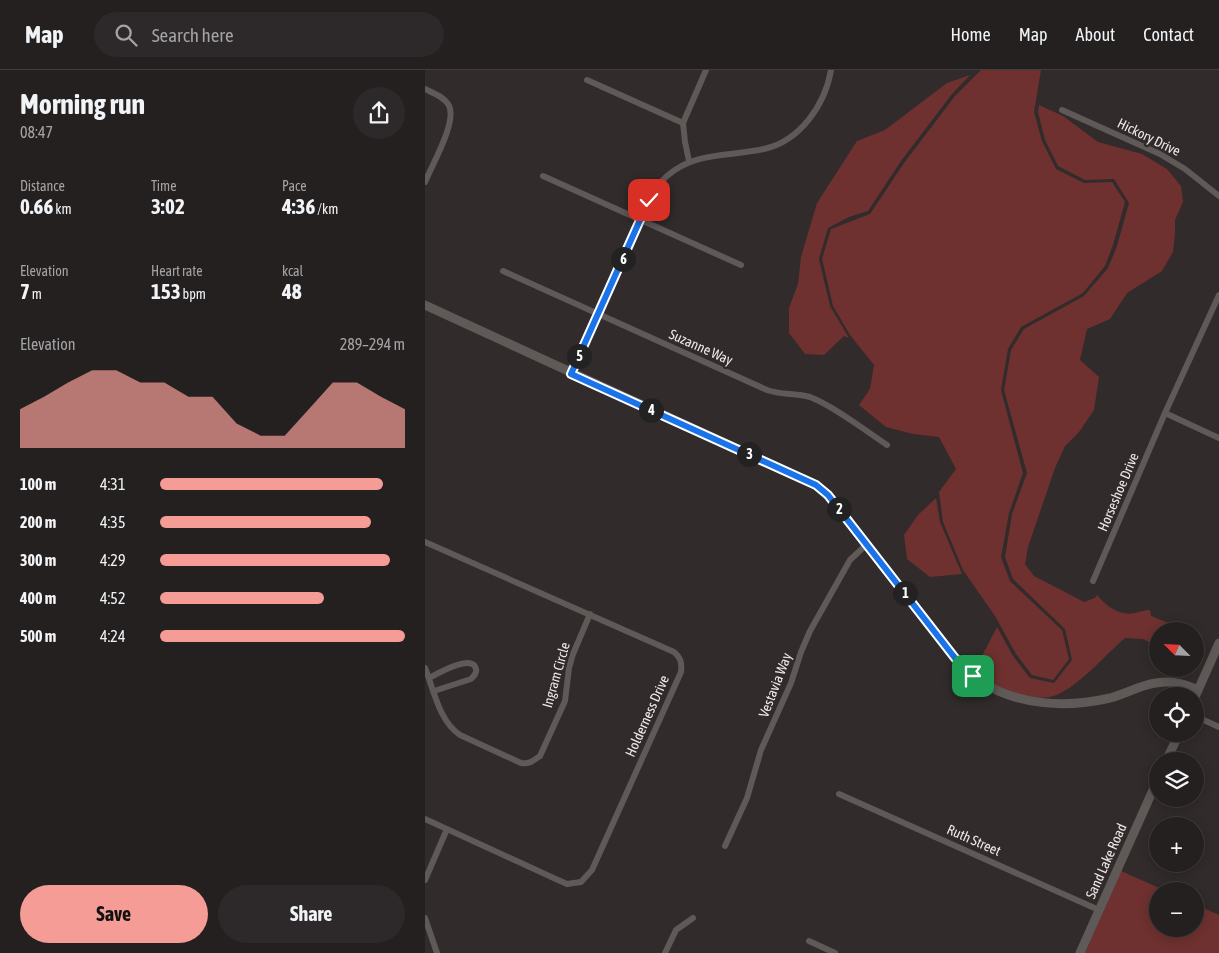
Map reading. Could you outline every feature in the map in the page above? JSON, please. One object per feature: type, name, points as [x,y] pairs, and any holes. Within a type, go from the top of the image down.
[{"type":"street","points":[[689,161],[683,123],[706,70]]},
{"type":"street","points":[[571,374],[640,219],[657,186],[666,176],[689,161],[708,156],[764,149],[780,143],[797,131],[811,117],[822,100],[831,70]]},
{"type":"street","points":[[587,80],[683,123]]},
{"type":"street","points":[[425,90],[447,101],[451,114],[450,125],[425,182]]},
{"type":"street","name":"Hickory Drive","points":[[1063,110],[1160,154],[1185,169],[1219,196]]},
{"type":"street","points":[[543,176],[741,265]]},
{"type":"street","name":"Suzanne Way","points":[[503,271],[767,390],[775,393],[809,397],[822,402],[887,445]]},
{"type":"street","name":"Horseshoe Drive","points":[[1093,581],[1219,295]]},
{"type":"street","points":[[425,306],[816,485],[828,495],[955,658],[979,681],[1005,694],[1033,702],[1064,703],[1110,698],[1164,682],[1177,683],[1184,687]]},
{"type":"street","points":[[1165,414],[1219,438]]},
{"type":"street","name":"Holderness Drive","points":[[425,542],[674,652],[680,657],[682,664],[681,672],[589,874],[581,882],[567,884],[425,819]]},
{"type":"street","name":"Vestavia Way","points":[[725,846],[747,798],[761,750],[791,683],[810,631],[848,563],[867,544]]},
{"type":"street","name":"Ingram Circle","points":[[425,668],[444,717],[453,730],[460,735],[527,764],[540,756],[565,701],[573,654],[590,614]]},
{"type":"street","points":[[1200,687],[1219,643]]},
{"type":"street","points":[[429,678],[463,663],[471,663],[476,670],[475,675],[471,679],[434,691]]},
{"type":"street","points":[[1204,720],[1219,727]]},
{"type":"street","name":"Ruth Street","points":[[839,794],[1099,910]]},
{"type":"street","name":"Sand Lake Road","points":[[1080,953],[1149,798]]},
{"type":"street","points":[[425,880],[447,829]]},
{"type":"street","points":[[425,918],[437,953]]},
{"type":"street","points":[[665,953],[676,930],[693,918]]},
{"type":"street","points":[[809,941],[835,953]]},
{"type":"shaded area","points":[[981,70],[1041,70],[1034,112],[1042,141],[1056,169],[1084,183],[1112,182],[1125,202],[1105,266],[1083,293],[1021,327],[1008,349],[1001,390],[1023,473],[1009,513],[1001,557],[1010,581],[1062,630],[1069,659],[1053,680],[1032,675],[1016,654],[995,616],[963,570],[943,522],[939,492],[956,469],[939,437],[913,434],[886,427],[859,405],[870,389],[874,365],[850,335],[833,306],[822,259],[831,229],[870,214],[904,163],[955,96]]},
{"type":"shaded area","points":[[970,75],[952,94],[901,161],[868,211],[849,217],[828,228],[819,259],[830,306],[849,338],[844,336],[824,355],[805,354],[789,333],[789,308],[798,284],[801,257],[817,203],[857,141],[885,130],[947,83]]},
{"type":"shaded area","points":[[1039,105],[1063,116],[1098,142],[1142,154],[1167,169],[1181,186],[1183,202],[1175,220],[1173,252],[1162,271],[1127,293],[1110,319],[1087,329],[1080,360],[1099,377],[1094,410],[1079,432],[1065,446],[1055,468],[1028,547],[1025,564],[1034,576],[1084,602],[1095,598],[1097,595],[1104,603],[1118,612],[1129,614],[1150,610],[1151,616],[1166,622],[1149,622],[1149,642],[1143,639],[1125,638],[1079,681],[1059,694],[1042,698],[1005,689],[990,682],[976,672],[997,627],[1013,656],[1030,678],[1054,683],[1072,660],[1065,629],[1013,579],[1005,557],[1012,514],[1027,473],[1004,390],[1011,350],[1024,329],[1084,296],[1108,268],[1117,246],[1129,203],[1114,179],[1085,180],[1058,166],[1045,140],[1038,112]]},
{"type":"shaded area","points":[[936,498],[940,522],[962,574],[930,577],[907,559],[904,535],[918,515]]},
{"type":"shaded area","points":[[1121,871],[1149,883],[1149,937],[1204,937],[1204,908],[1219,915],[1219,953],[1085,953]]},
{"type":"route","points":[[649,200],[571,374],[816,485],[828,495],[955,658],[973,676]]}]
